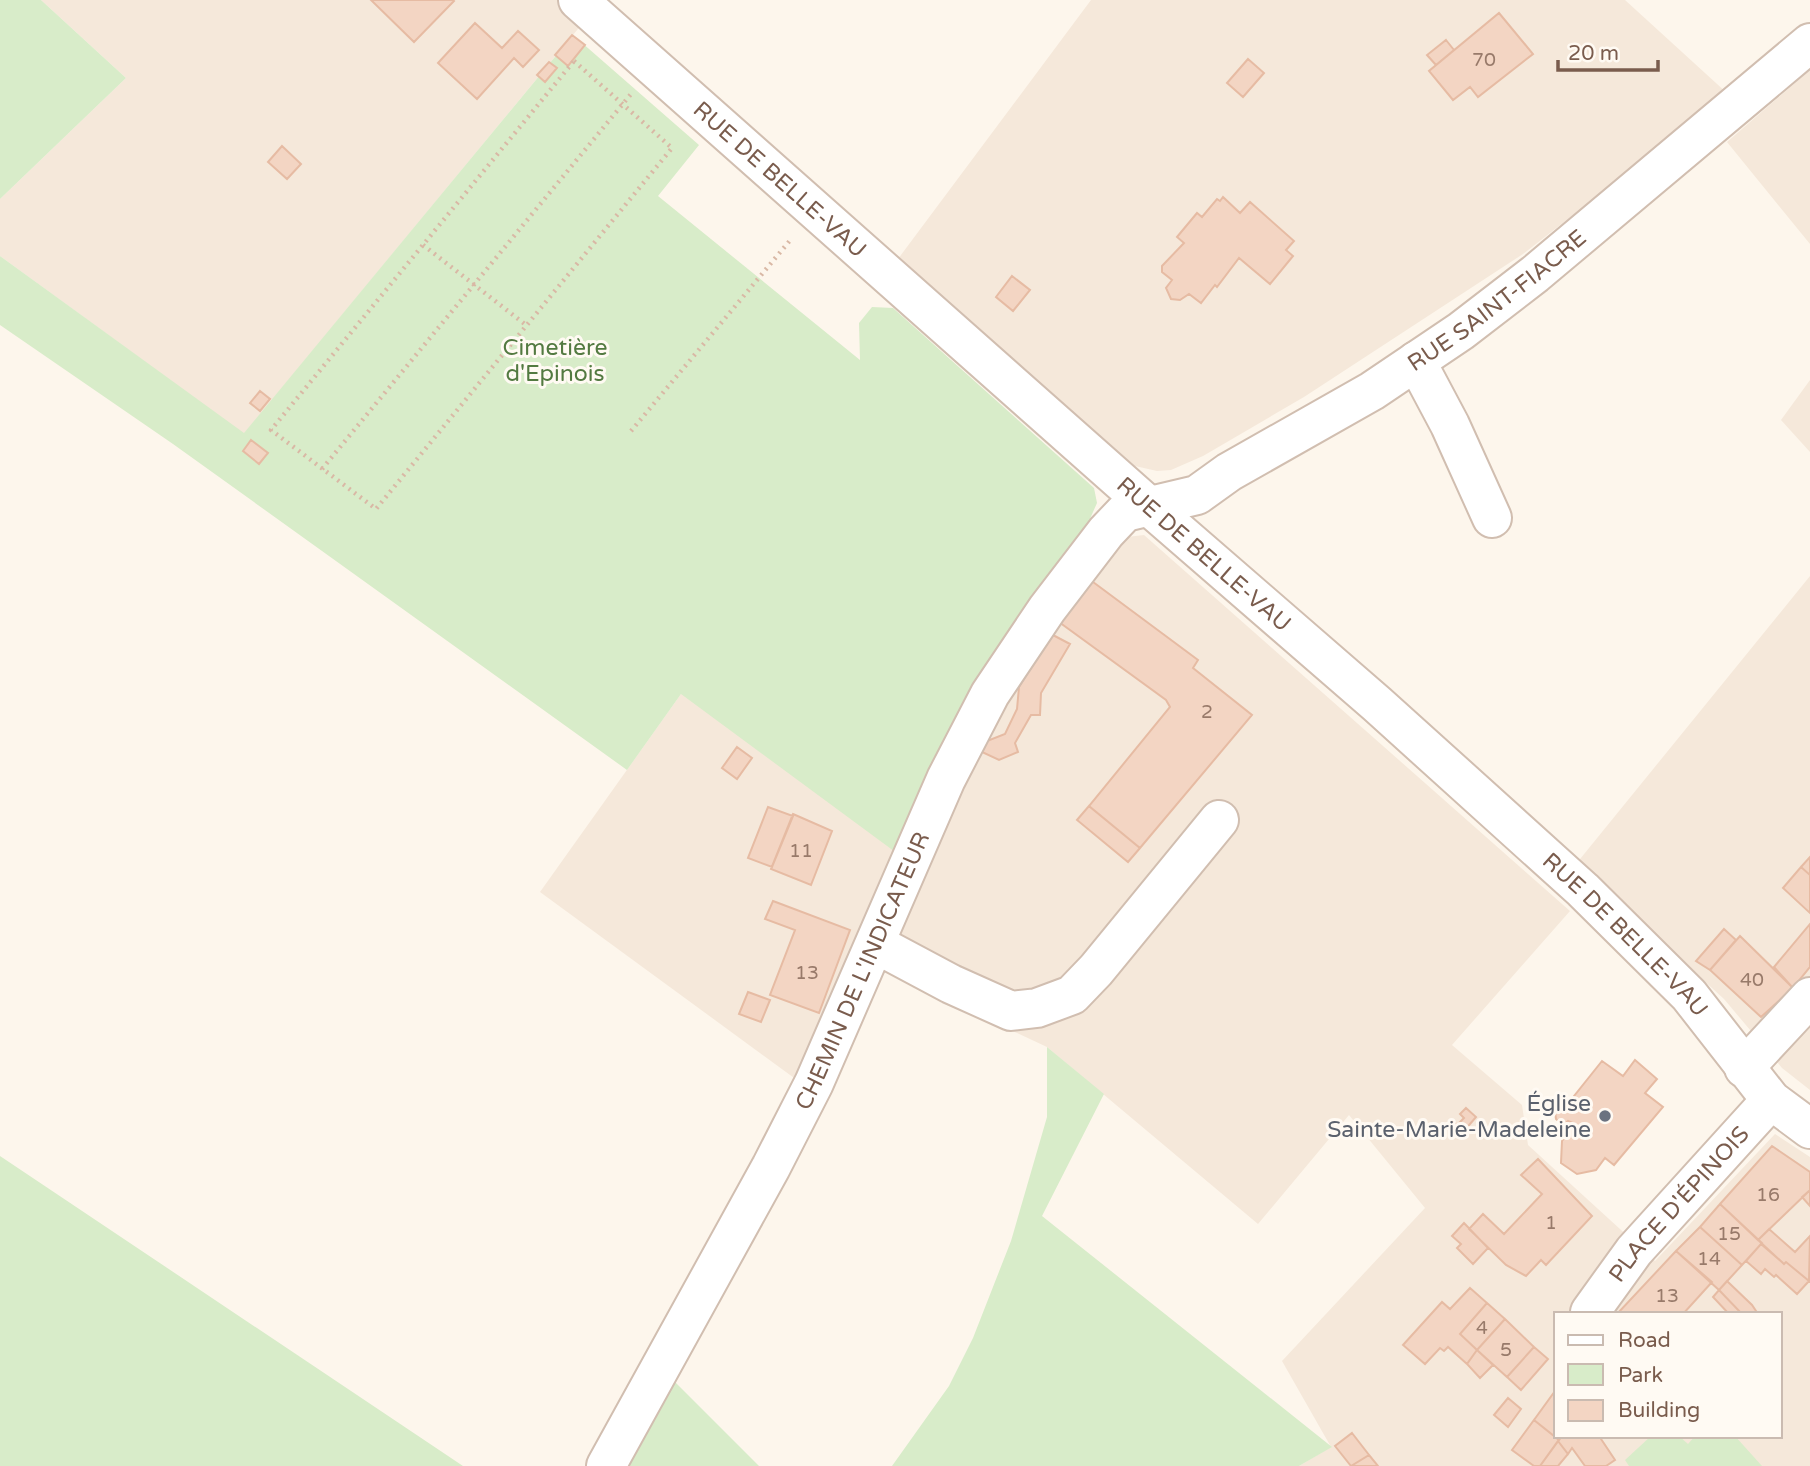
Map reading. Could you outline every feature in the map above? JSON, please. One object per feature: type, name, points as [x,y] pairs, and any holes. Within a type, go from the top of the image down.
[{"type":"street","name":"RUE DE BELLE-VAU","points":[[578,0],[1151,508],[1377,704],[1583,890],[1689,995],[1771,1100],[1810,1129]]},
{"type":"street","name":"RUE SAINT-FIACRE","points":[[1151,508],[1197,495],[1229,472],[1328,417],[1416,361],[1535,274],[1810,43]]},
{"type":"street","points":[[1416,361],[1450,425],[1492,518]]},
{"type":"street","name":"CHEMIN DE L'INDICATEUR","points":[[606,1466],[771,1167],[814,1083],[946,779],[990,694],[1047,609],[1106,532],[1125,512],[1151,508]]},
{"type":"street","points":[[876,944],[951,984],[1011,1011],[1037,1008],[1072,995],[1096,970],[1219,820]]},
{"type":"street","points":[[1744,1068],[1810,997]]},
{"type":"street","name":"PLACE D'ÉPINOIS","points":[[1590,1312],[1634,1251],[1771,1100]]},
{"type":"path","points":[[574,61],[622,103],[672,148],[376,509],[271,430],[574,61]]},
{"type":"path","points":[[322,469],[653,66]]},
{"type":"path","points":[[631,431],[814,211]]},
{"type":"path","points":[[424,245],[526,325]]},
{"type":"shaded area","points":[[41,0],[557,0],[582,24],[244,434],[0,256],[0,199],[126,78]]},
{"type":"shaded area","points":[[1091,0],[1625,0],[1728,94],[1523,254],[1304,397],[1203,456],[1171,470],[1157,471],[1135,466],[895,263]]},
{"type":"shaded area","points":[[1810,70],[1810,244],[1727,142]]},
{"type":"shaded area","points":[[1810,380],[1810,452],[1781,420]]},
{"type":"shaded area","points":[[1144,535],[1570,911],[1452,1045],[1522,1105],[1528,1145],[1655,1261],[1775,1134],[1810,1157],[1810,1466],[1299,1466],[1331,1447],[1282,1361],[1425,1208],[1349,1115],[1258,1224],[1047,1047],[882,970],[801,1083],[540,892],[681,694],[1084,542]]},
{"type":"shaded area","points":[[1810,576],[1810,1090],[1782,1068],[1724,999],[1576,864]]},
{"type":"green space","points":[[0,0],[41,0],[126,78],[0,199]]},
{"type":"green space","name":"Cimetière d'Epinois","points":[[573,35],[699,145],[658,196],[860,360],[859,323],[872,307],[893,308],[1094,488],[1097,503],[1085,530],[902,857],[681,694],[627,770],[173,444],[0,325],[0,256],[244,433]]},
{"type":"green space","points":[[1047,1047],[1104,1094],[1042,1216],[1332,1447],[1299,1466],[892,1466],[949,1386],[973,1338],[1011,1241],[1047,1117]]},
{"type":"green space","points":[[0,1156],[463,1466],[0,1466]]},
{"type":"green space","points":[[669,1376],[759,1466],[620,1466]]},
{"type":"green space","points":[[1649,1438],[1681,1438],[1688,1444],[1693,1438],[1737,1438],[1762,1466],[1629,1466],[1625,1460]]},
{"type":"building","points":[[371,0],[453,0],[454,1],[414,42]]},
{"type":"building","points":[[1499,13],[1533,54],[1478,97],[1470,87],[1453,100],[1429,71]]},
{"type":"building","points":[[475,23],[502,48],[518,31],[539,50],[523,67],[514,58],[477,99],[438,63]]},
{"type":"building","points":[[572,35],[585,45],[568,66],[555,55]]},
{"type":"building","points":[[1446,40],[1454,50],[1436,65],[1427,55]]},
{"type":"building","points":[[1248,59],[1264,73],[1243,97],[1227,83]]},
{"type":"building","points":[[549,62],[557,68],[545,82],[537,75]]},
{"type":"building","points":[[282,146],[301,164],[287,179],[268,162]]},
{"type":"building","points":[[1223,197],[1240,213],[1250,202],[1294,241],[1286,250],[1293,256],[1270,284],[1239,258],[1201,303],[1189,294],[1180,300],[1171,299],[1166,288],[1172,280],[1162,272],[1162,266],[1184,243],[1177,237],[1197,213],[1202,217],[1217,199],[1220,201]]},
{"type":"building","points":[[1012,276],[1030,290],[1013,311],[996,297]]},
{"type":"building","points":[[260,391],[270,399],[260,411],[250,403]]},
{"type":"building","points":[[251,440],[268,453],[259,464],[243,451]]},
{"type":"building","points":[[1089,579],[1198,660],[1193,668],[1252,715],[1140,848],[1089,806],[1170,707],[1166,700],[1059,622]]},
{"type":"building","points":[[1051,634],[1070,644],[1041,693],[1040,715],[1031,715],[1015,743],[1018,752],[999,760],[982,752],[987,741],[1005,734],[1017,709],[1019,687]]},
{"type":"building","points":[[737,747],[752,758],[737,779],[722,768]]},
{"type":"building","points":[[1089,806],[1140,848],[1128,862],[1077,820]]},
{"type":"building","points":[[768,807],[793,816],[772,867],[748,858]]},
{"type":"building","points":[[793,814],[832,831],[811,885],[771,869]]},
{"type":"building","points":[[1810,857],[1810,875],[1801,867]]},
{"type":"building","points":[[1801,867],[1810,875],[1810,913],[1783,888]]},
{"type":"building","points":[[773,901],[850,930],[819,1013],[770,995],[795,930],[765,919]]},
{"type":"building","points":[[1810,924],[1810,967],[1793,988],[1774,967]]},
{"type":"building","points":[[1724,929],[1736,940],[1710,970],[1696,961]]},
{"type":"building","points":[[1740,936],[1793,988],[1761,1017],[1710,970]]},
{"type":"building","points":[[748,992],[770,1000],[761,1022],[739,1014]]},
{"type":"building","name":"Église Sainte-Marie-Madeleine","points":[[1635,1060],[1657,1079],[1645,1093],[1663,1107],[1614,1165],[1605,1158],[1596,1170],[1577,1174],[1561,1163],[1562,1141],[1575,1124],[1568,1121],[1563,1125],[1556,1119],[1555,1112],[1560,1104],[1566,1106],[1602,1061],[1623,1076]]},
{"type":"building","points":[[1466,1108],[1476,1117],[1458,1138],[1447,1128],[1453,1121],[1457,1125],[1464,1118],[1460,1114]]},
{"type":"building","points":[[1772,1146],[1810,1172],[1810,1190],[1758,1240],[1720,1204]]},
{"type":"building","points":[[1538,1159],[1592,1216],[1546,1265],[1541,1260],[1526,1276],[1506,1265],[1469,1229],[1483,1214],[1504,1234],[1542,1194],[1521,1175]]},
{"type":"building","points":[[1810,1190],[1810,1206],[1802,1197]]},
{"type":"building","points":[[1720,1204],[1762,1243],[1742,1265],[1700,1227]]},
{"type":"building","points":[[1464,1223],[1488,1248],[1473,1264],[1457,1248],[1461,1244],[1452,1236]]},
{"type":"building","points":[[1700,1227],[1742,1265],[1719,1290],[1676,1251]]},
{"type":"building","points":[[1769,1229],[1795,1252],[1810,1236],[1809,1281],[1786,1262],[1784,1264],[1758,1240]]},
{"type":"building","points":[[1761,1244],[1809,1281],[1797,1294],[1776,1275],[1774,1277],[1765,1269],[1761,1274],[1746,1261]]},
{"type":"building","points":[[1676,1251],[1712,1282],[1685,1312],[1619,1312]]},
{"type":"building","points":[[1727,1281],[1757,1312],[1740,1312],[1719,1290]]},
{"type":"building","points":[[1470,1288],[1487,1303],[1460,1334],[1477,1350],[1467,1364],[1448,1347],[1444,1351],[1440,1348],[1425,1364],[1403,1345],[1442,1302],[1450,1309]]},
{"type":"building","points":[[1719,1290],[1740,1312],[1727,1312],[1713,1297]]},
{"type":"building","points":[[1487,1303],[1505,1319],[1477,1350],[1460,1334]]},
{"type":"building","points":[[1505,1319],[1534,1347],[1507,1377],[1477,1350]]},
{"type":"building","points":[[1534,1347],[1548,1359],[1521,1390],[1507,1377]]},
{"type":"building","points":[[1477,1350],[1493,1365],[1480,1378],[1467,1364]]},
{"type":"building","points":[[1554,1392],[1554,1436],[1534,1420]]},
{"type":"building","points":[[1508,1398],[1521,1409],[1508,1427],[1494,1415]]},
{"type":"building","points":[[1534,1420],[1559,1440],[1540,1466],[1534,1466],[1512,1450]]},
{"type":"building","points":[[1352,1433],[1369,1455],[1351,1466],[1335,1446]]},
{"type":"building","points":[[1560,1438],[1600,1438],[1615,1460],[1606,1466],[1585,1466],[1572,1448],[1568,1454],[1558,1441]]},
{"type":"building","points":[[1558,1441],[1568,1454],[1558,1466],[1540,1466]]},
{"type":"building","points":[[1369,1455],[1378,1466],[1351,1466]]},
{"type":"place","name":"Église Sainte-Marie-Madeleine","points":[[1605,1116]]}]
